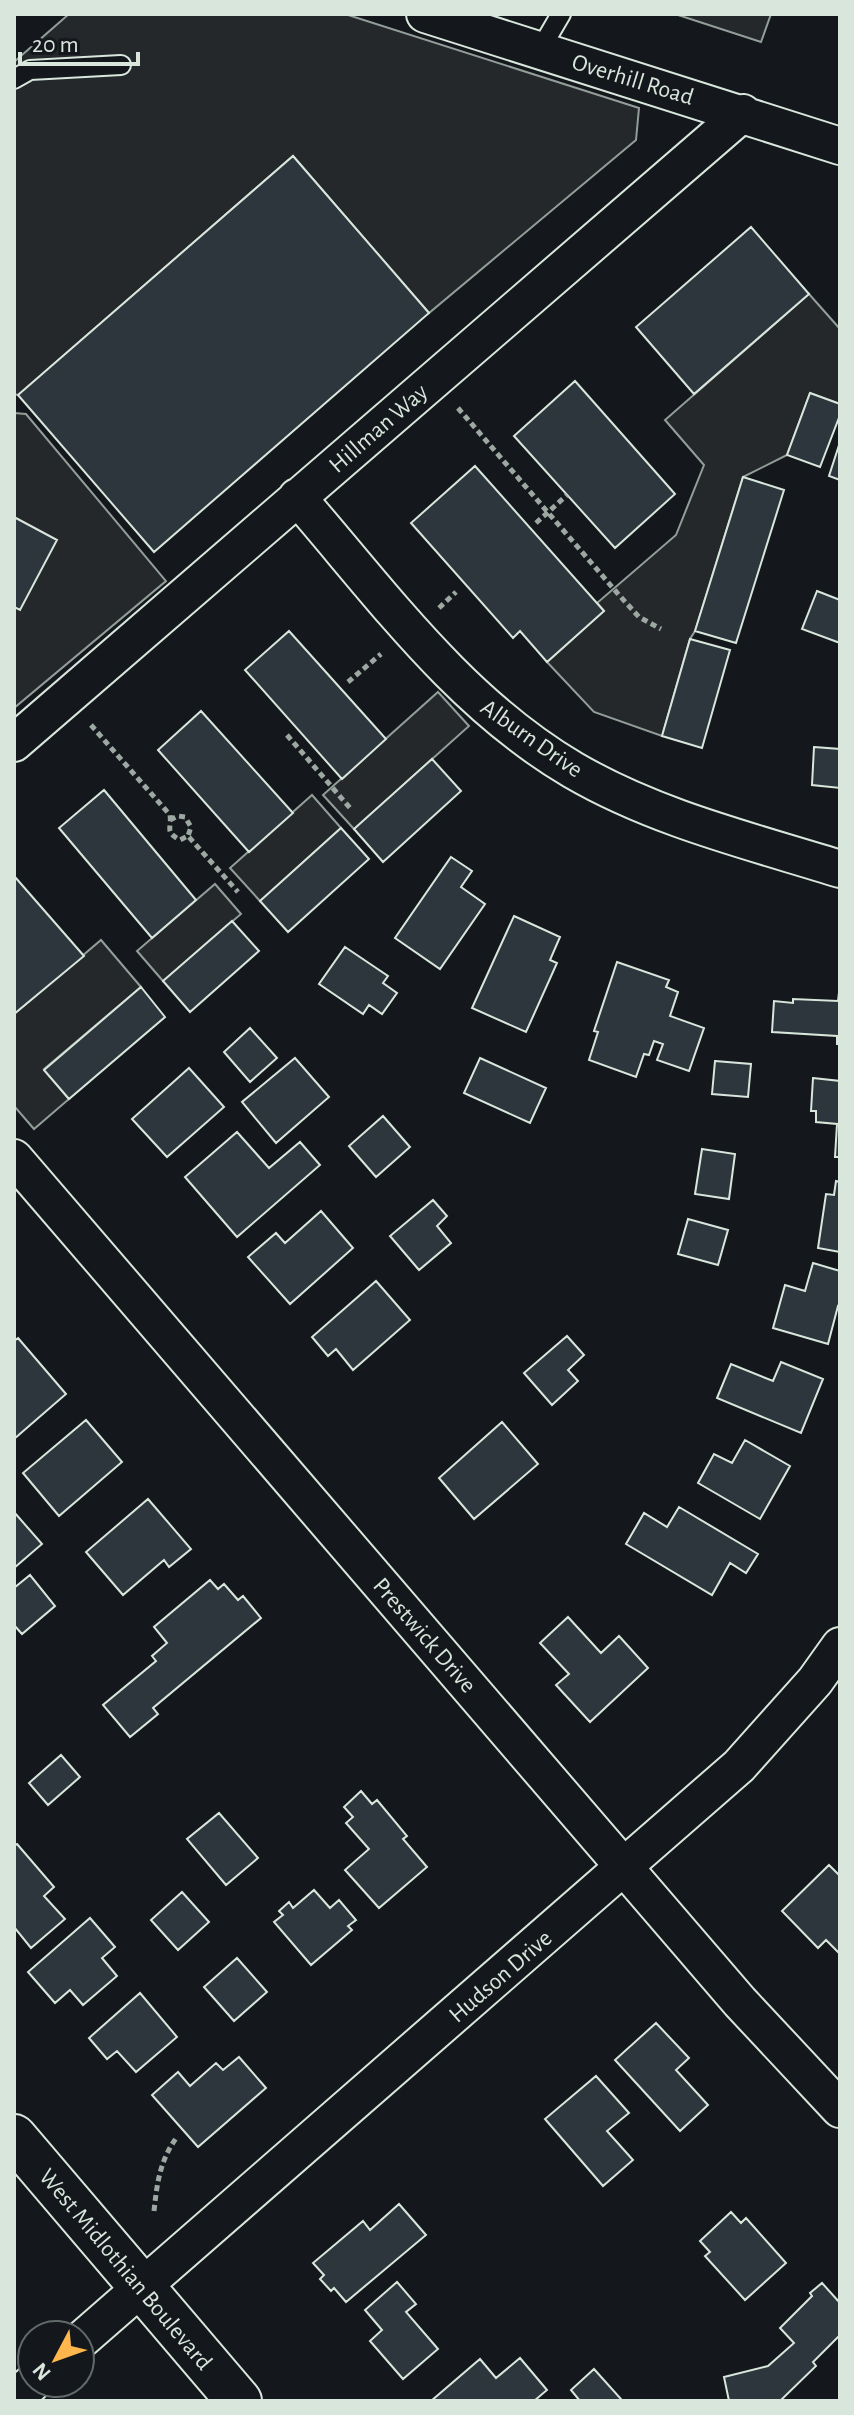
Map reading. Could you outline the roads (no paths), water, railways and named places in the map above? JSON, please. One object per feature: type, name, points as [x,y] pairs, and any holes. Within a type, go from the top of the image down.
[{"type":"main road","name":"West Midlothian Boulevard","points":[[14,2137],[239,2401]]},
{"type":"street","name":"Overhill Road","points":[[425,14],[840,146]]},
{"type":"street","name":"Hillman Way","points":[[14,743],[743,113]]},
{"type":"street","name":"Alburn Drive","points":[[297,497],[450,674],[486,708],[526,739],[573,770],[629,799],[682,820],[840,869]]},
{"type":"street","name":"Prestwick Drive","points":[[14,1158],[740,2002],[840,2109]]},
{"type":"street","name":"Hudson Drive","points":[[96,2327],[739,1766],[815,1681],[840,1646]]},
{"type":"lane","points":[[540,50],[561,14]]},
{"type":"lane","points":[[14,79],[30,70],[121,65]]}]
